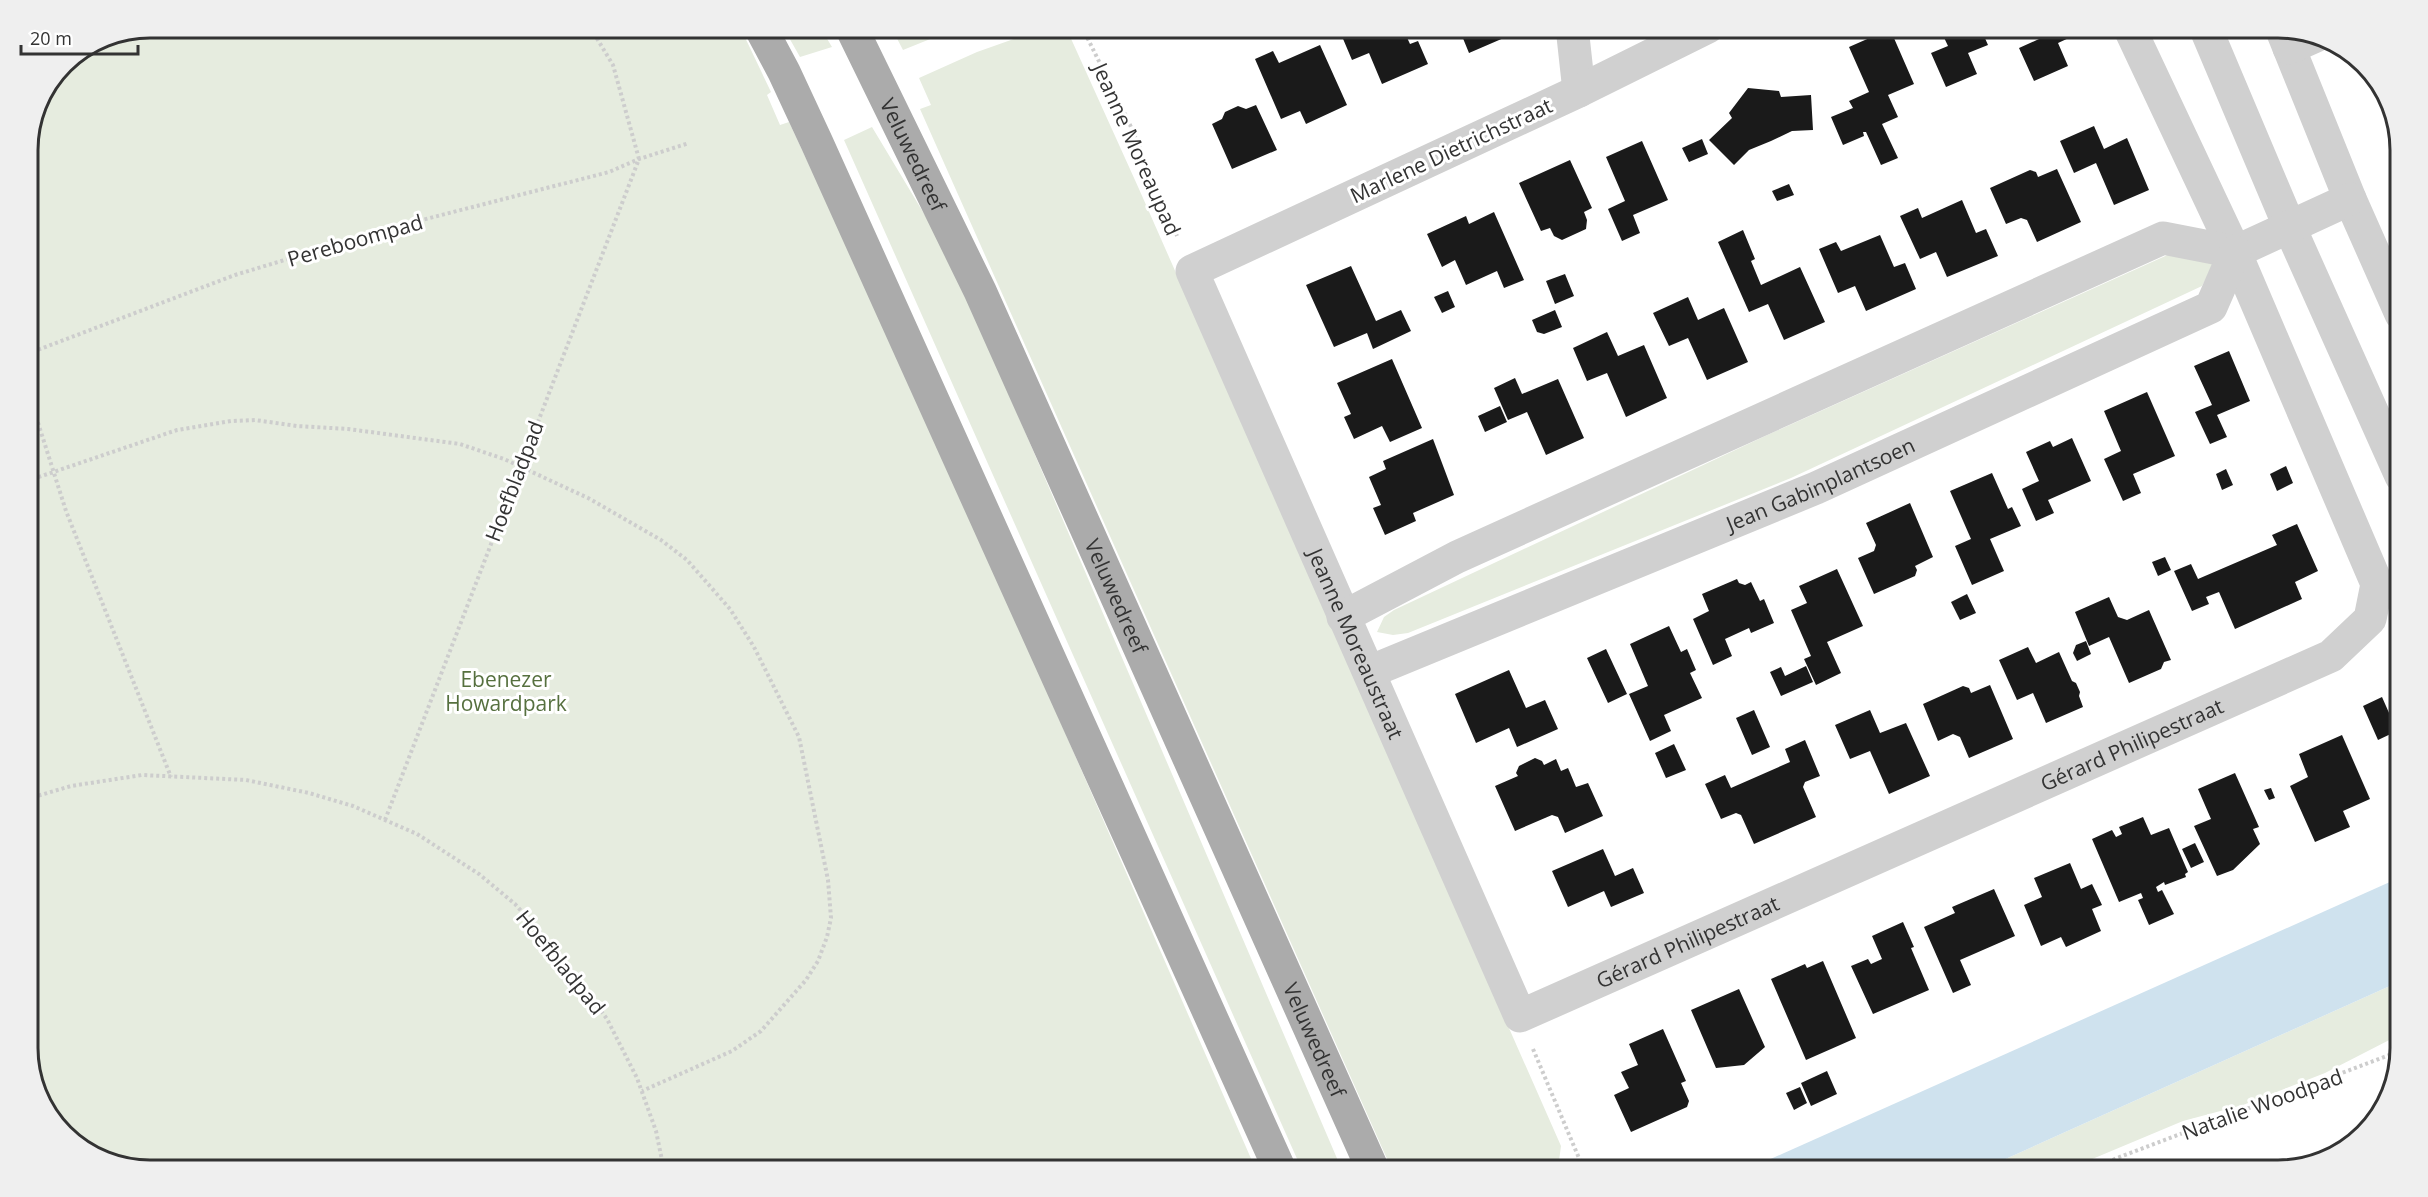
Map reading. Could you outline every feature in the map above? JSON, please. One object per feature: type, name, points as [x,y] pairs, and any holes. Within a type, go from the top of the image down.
[{"type":"main road","points":[[766,38],[817,143],[1276,1160]]},
{"type":"main road","name":"Veluwedreef","points":[[856,38],[980,291],[1368,1160]]},
{"type":"street","points":[[1573,38],[1579,91]]},
{"type":"street","name":"Marlene Dietrichstraat","points":[[1191,271],[1579,91],[1686,38]]},
{"type":"street","points":[[2134,38],[2235,252]]},
{"type":"street","points":[[2210,38],[2290,228],[2390,451]]},
{"type":"street","points":[[2296,39],[2350,199],[2390,289]]},
{"type":"street","points":[[1343,617],[1457,557],[2163,238],[2235,252],[2350,199]]},
{"type":"street","name":"Jean Gabinplantsoen","points":[[1369,672],[1816,488],[2211,308],[2235,252]]},
{"type":"street","name":"Gérard Philipestraat","points":[[1520,1016],[2331,656],[2370,619],[2377,584],[2235,252]]},
{"type":"street","name":"Jeanne Moreaustraat","points":[[1191,271],[1520,1016]]},
{"type":"path","points":[[596,38],[612,65],[639,159]]},
{"type":"path","name":"Jeanne Moreaupad","points":[[1087,38],[1128,120],[1191,271]]},
{"type":"path","name":"Pereboompad","points":[[38,350],[235,275],[387,229],[609,172],[639,159],[689,143]]},
{"type":"path","name":"Hoefbladpad","points":[[385,820],[639,159]]},
{"type":"path","points":[[38,476],[177,430],[231,421],[255,420],[297,426],[348,429],[460,444],[504,459],[588,498],[661,540],[687,560],[730,609],[754,647],[799,737],[828,880],[831,918],[818,961],[806,980],[760,1031],[732,1051],[642,1091]]},
{"type":"path","points":[[38,425],[52,471],[171,777]]},
{"type":"path","name":"Hoefbladpad","points":[[38,796],[81,785],[142,776],[246,780],[309,793],[353,806],[417,834],[479,874],[515,904],[559,953],[606,1018],[637,1078],[656,1131],[662,1160]]},
{"type":"path","points":[[1520,1016],[1580,1160]]},
{"type":"path","name":"Natalie Woodpad","points":[[2113,1160],[2390,1055]]},
{"type":"green space","name":"Ebenezer Howardpark","points":[[142,38],[745,38],[771,92],[767,95],[780,125],[789,122],[926,414],[1252,1160],[150,1160],[114,1154],[100,1148],[76,1132],[56,1110],[43,1083],[38,1055],[38,135],[46,107],[56,87],[81,61],[114,43]]},
{"type":"green space","points":[[789,38],[827,38],[832,47],[800,57]]},
{"type":"green space","points":[[897,38],[933,38],[903,50]]},
{"type":"green space","points":[[1017,38],[1071,38],[1561,1146],[1559,1160],[1388,1160],[920,109],[931,105],[919,78],[977,52]]},
{"type":"green space","points":[[872,127],[950,257],[1338,1160],[1298,1160],[844,140]]},
{"type":"green space","points":[[2172,253],[2208,260],[2213,265],[2202,286],[1791,478],[1408,633],[1393,635],[1377,632],[1384,617],[1394,610],[1763,437]]},
{"type":"green space","points":[[2390,986],[2390,1040],[2325,1073],[2243,1105],[2183,1121],[2090,1160],[2003,1160]]},
{"type":"water","points":[[2390,882],[2390,986],[2003,1160],[1768,1160]]},
{"type":"building","points":[[1343,38],[1407,38],[1410,44],[1418,41],[1428,64],[1382,84],[1369,53],[1352,60]]},
{"type":"building","points":[[1463,38],[1504,38],[1469,53]]},
{"type":"building","points":[[1870,38],[1894,38],[1914,84],[1888,95],[1898,117],[1882,124],[1898,158],[1881,165],[1866,132],[1863,132],[1864,136],[1843,145],[1831,117],[1853,108],[1849,101],[1869,92],[1849,47]]},
{"type":"building","points":[[1944,38],[1985,38],[1988,45],[1968,53],[1977,74],[1946,87],[1931,53],[1948,46]]},
{"type":"building","points":[[2069,38],[2058,43],[2068,66],[2034,81],[2019,48],[2039,39]]},
{"type":"building","points":[[1320,45],[1347,105],[1306,124],[1300,111],[1281,119],[1255,59],[1273,51],[1279,63]]},
{"type":"building","points":[[1748,88],[1779,91],[1781,97],[1811,95],[1813,130],[1792,131],[1749,150],[1734,165],[1709,140],[1732,118],[1729,113]]},
{"type":"building","points":[[1256,105],[1277,150],[1232,169],[1212,124],[1222,119],[1225,112],[1238,106],[1246,109]]},
{"type":"building","points":[[2094,126],[2104,149],[2127,138],[2149,190],[2114,205],[2096,163],[2074,173],[2060,141]]},
{"type":"building","points":[[1702,139],[1708,154],[1689,162],[1682,148]]},
{"type":"building","points":[[1642,141],[1668,200],[1633,215],[1640,233],[1622,241],[1608,209],[1625,201],[1606,157]]},
{"type":"building","points":[[1570,160],[1592,208],[1584,212],[1587,220],[1586,229],[1562,240],[1554,236],[1550,228],[1541,231],[1519,183]]},
{"type":"building","points":[[2057,169],[2081,222],[2037,242],[2027,220],[2021,218],[2006,224],[1990,188],[2030,170],[2036,172],[2038,177]]},
{"type":"building","points":[[1789,184],[1794,195],[1777,201],[1772,191]]},
{"type":"building","points":[[1962,200],[1976,233],[1986,229],[1998,256],[1947,277],[1936,252],[1920,259],[1900,216],[1918,208],[1922,218]]},
{"type":"building","points":[[1494,212],[1524,280],[1504,288],[1497,271],[1466,285],[1455,260],[1442,267],[1427,234],[1466,216],[1469,224]]},
{"type":"building","points":[[1743,230],[1755,259],[1751,261],[1761,285],[1800,267],[1825,322],[1784,340],[1768,304],[1749,312],[1718,242]]},
{"type":"building","points":[[1880,235],[1894,267],[1905,263],[1916,289],[1866,311],[1855,286],[1838,293],[1819,249],[1836,242],[1841,251]]},
{"type":"building","points":[[1351,266],[1376,321],[1401,310],[1411,331],[1373,349],[1367,333],[1334,347],[1306,285]]},
{"type":"building","points":[[1565,274],[1574,296],[1555,304],[1546,281]]},
{"type":"building","points":[[1448,291],[1455,307],[1442,313],[1434,297]]},
{"type":"building","points":[[1688,297],[1698,320],[1724,308],[1748,362],[1707,380],[1688,338],[1669,346],[1653,313]]},
{"type":"building","points":[[1555,310],[1562,327],[1544,334],[1537,332],[1532,320]]},
{"type":"building","points":[[1607,332],[1618,356],[1644,345],[1667,398],[1626,417],[1607,373],[1587,381],[1573,348]]},
{"type":"building","points":[[2229,351],[2250,401],[2217,415],[2227,437],[2210,444],[2195,412],[2212,405],[2194,366]]},
{"type":"building","points":[[1392,359],[1422,428],[1390,442],[1382,426],[1354,439],[1344,417],[1351,414],[1337,383]]},
{"type":"building","points":[[1515,378],[1522,394],[1558,379],[1584,438],[1546,455],[1527,412],[1508,420],[1494,388]]},
{"type":"building","points":[[2147,392],[2175,456],[2133,474],[2141,493],[2123,501],[2104,459],[2121,451],[2104,411]]},
{"type":"building","points":[[1500,406],[1507,422],[1485,432],[1478,416]]},
{"type":"building","points":[[2072,438],[2091,481],[2048,500],[2054,513],[2036,521],[2022,489],[2039,481],[2026,452],[2050,441],[2053,447]]},
{"type":"building","points":[[1433,439],[1454,495],[1413,513],[1416,521],[1385,535],[1373,508],[1381,505],[1369,477],[1386,469],[1383,461]]},
{"type":"building","points":[[2286,466],[2293,483],[2277,491],[2270,474]]},
{"type":"building","points":[[2226,469],[2233,485],[2222,490],[2216,474]]},
{"type":"building","points":[[1992,473],[2008,509],[2012,507],[2021,526],[1990,539],[2004,571],[1972,585],[1955,546],[1971,539],[1950,491]]},
{"type":"building","points":[[1910,503],[1933,557],[1915,566],[1917,570],[1915,576],[1874,594],[1858,558],[1874,551],[1876,545],[1866,523]]},
{"type":"building","points":[[2297,524],[2318,571],[2295,582],[2302,599],[2235,629],[2219,592],[2206,597],[2209,604],[2192,611],[2174,571],[2191,564],[2198,579],[2277,545],[2272,535]]},
{"type":"building","points":[[2165,557],[2171,570],[2158,576],[2152,562]]},
{"type":"building","points":[[1837,569],[1863,626],[1827,642],[1841,673],[1816,685],[1804,659],[1811,656],[1791,610],[1807,603],[1799,586]]},
{"type":"building","points":[[1737,579],[1739,583],[1745,585],[1751,582],[1760,601],[1764,599],[1774,623],[1751,633],[1749,628],[1725,639],[1732,656],[1713,665],[1693,619],[1709,611],[1702,594]]},
{"type":"building","points":[[1967,594],[1976,613],[1960,620],[1951,602]]},
{"type":"building","points":[[2109,597],[2118,617],[2127,620],[2149,610],[2171,660],[2164,662],[2161,669],[2129,683],[2109,637],[2089,646],[2075,612]]},
{"type":"building","points":[[1669,626],[1681,652],[1687,649],[1696,670],[1690,673],[1702,698],[1664,715],[1671,731],[1650,741],[1629,694],[1648,686],[1630,644]]},
{"type":"building","points":[[2086,641],[2091,654],[2077,661],[2073,653],[2076,645]]},
{"type":"building","points":[[2028,647],[2036,663],[2059,652],[2072,681],[2076,683],[2080,692],[2083,707],[2046,723],[2033,693],[2017,700],[1999,660]]},
{"type":"building","points":[[1606,649],[1627,694],[1608,703],[1587,658]]},
{"type":"building","points":[[1806,666],[1813,682],[1781,696],[1770,672],[1781,667],[1785,676]]},
{"type":"building","points":[[1509,670],[1526,708],[1545,700],[1558,729],[1517,747],[1509,728],[1476,743],[1455,694]]},
{"type":"building","points":[[1990,685],[2013,739],[1969,758],[1960,737],[1953,734],[1938,741],[1923,704],[1963,686],[1969,688],[1971,693]]},
{"type":"building","points":[[2382,697],[2390,715],[2390,734],[2378,740],[2363,706]]},
{"type":"building","points":[[1754,710],[1770,747],[1752,755],[1736,718]]},
{"type":"building","points":[[1870,710],[1880,733],[1906,723],[1930,776],[1889,794],[1870,751],[1850,759],[1835,725]]},
{"type":"building","points":[[2342,735],[2370,799],[2343,811],[2350,827],[2315,842],[2290,786],[2308,777],[2299,754]]},
{"type":"building","points":[[1805,740],[1820,776],[1805,782],[1803,787],[1816,817],[1754,844],[1741,815],[1736,813],[1721,819],[1705,784],[1725,775],[1731,788],[1790,762],[1785,749]]},
{"type":"building","points":[[1674,744],[1686,770],[1666,778],[1655,753]]},
{"type":"building","points":[[1535,758],[1542,761],[1544,765],[1556,759],[1561,771],[1568,768],[1576,787],[1588,783],[1603,816],[1565,833],[1558,817],[1552,815],[1515,831],[1495,786],[1518,776],[1516,773],[1519,766]]},
{"type":"building","points":[[2235,773],[2259,827],[2253,829],[2260,844],[2233,870],[2217,876],[2194,826],[2211,819],[2198,789]]},
{"type":"building","points":[[2271,788],[2275,798],[2269,800],[2264,790]]},
{"type":"building","points":[[2143,817],[2151,835],[2169,828],[2188,872],[2185,874],[2186,877],[2165,885],[2164,882],[2156,887],[2158,892],[2162,890],[2174,914],[2149,925],[2138,900],[2143,898],[2141,893],[2119,902],[2092,839],[2112,830],[2116,837],[2122,834],[2119,827]]},
{"type":"building","points":[[2195,843],[2204,862],[2191,868],[2182,849]]},
{"type":"building","points":[[1603,849],[1615,876],[1633,868],[1644,893],[1611,907],[1604,891],[1568,907],[1552,871]]},
{"type":"building","points":[[2070,863],[2081,889],[2092,884],[2102,905],[2092,909],[2101,931],[2066,947],[2061,937],[2041,946],[2024,905],[2042,897],[2034,878]]},
{"type":"building","points":[[1994,889],[2015,936],[1960,960],[1971,985],[1953,993],[1924,927],[1955,913],[1952,907]]},
{"type":"building","points":[[1903,922],[1914,947],[1911,948],[1929,990],[1873,1014],[1851,966],[1868,959],[1871,964],[1882,959],[1872,936]]},
{"type":"building","points":[[1823,961],[1856,1038],[1806,1060],[1771,979],[1805,964],[1807,968]]},
{"type":"building","points":[[1739,989],[1765,1047],[1744,1065],[1716,1068],[1691,1010]]},
{"type":"building","points":[[1663,1029],[1686,1081],[1681,1083],[1689,1101],[1687,1107],[1631,1132],[1614,1095],[1629,1088],[1621,1072],[1638,1065],[1629,1044]]},
{"type":"building","points":[[1827,1071],[1837,1094],[1811,1106],[1801,1083]]},
{"type":"building","points":[[1800,1087],[1807,1103],[1794,1110],[1786,1093]]}]
